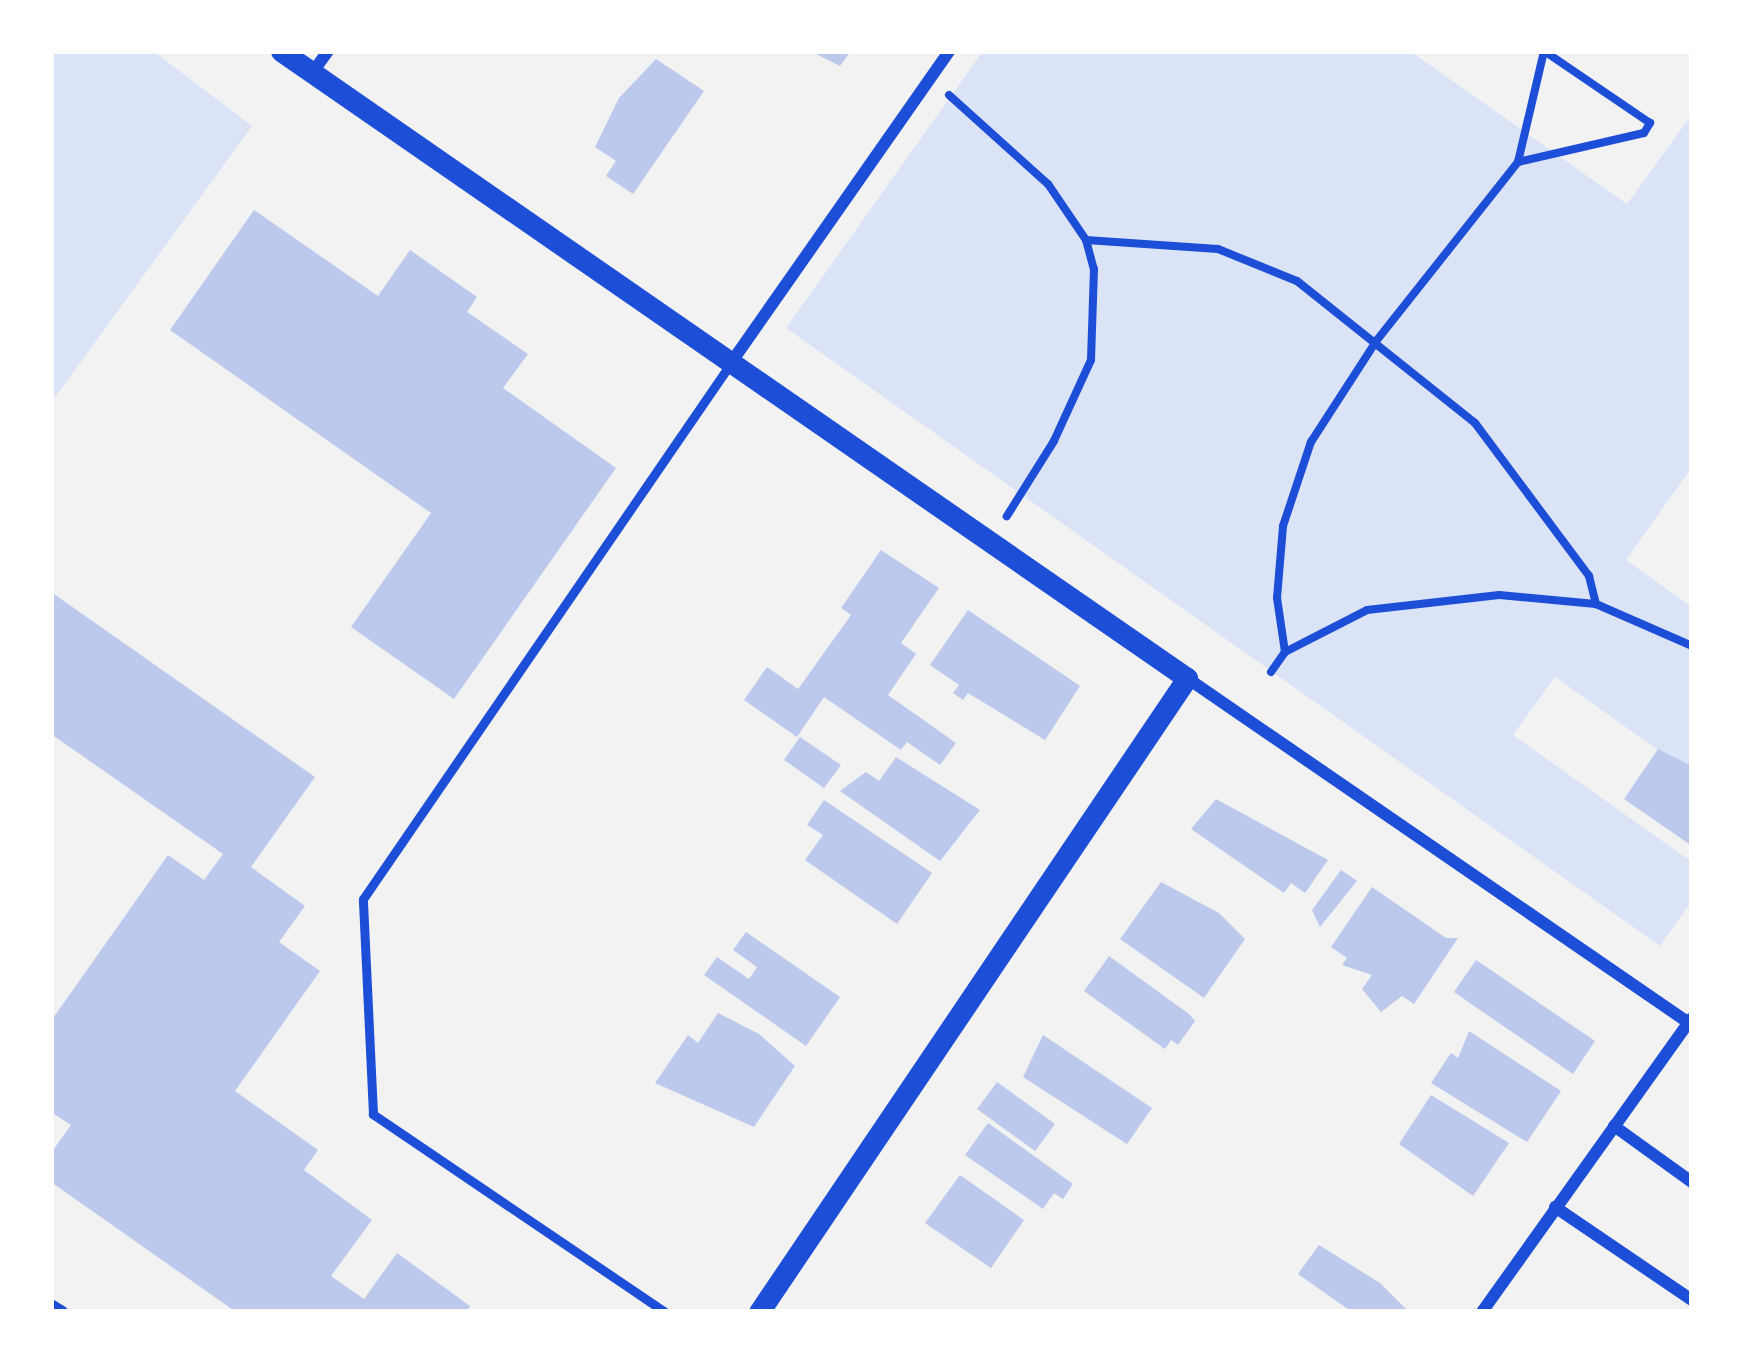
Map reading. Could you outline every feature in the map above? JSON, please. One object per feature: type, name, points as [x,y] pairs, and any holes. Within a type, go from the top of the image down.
[{"type":"street","points":[[281,51],[1690,1021],[1482,1312]]},
{"type":"street","points":[[313,73],[328,51]]},
{"type":"street","points":[[733,360],[949,51]]},
{"type":"street","points":[[759,1312],[1187,678]]},
{"type":"street","points":[[1615,1126],[1692,1182]]},
{"type":"street","points":[[1555,1207],[1692,1300]]},
{"type":"street","points":[[51,1304],[62,1312]]},
{"type":"lane","points":[[665,1312],[373,1114],[363,898],[733,360]]},
{"type":"path","points":[[1285,652],[1277,569],[1291,491],[1311,442],[1377,340],[1518,162],[1546,51],[1650,123],[1643,133],[1518,162]]},
{"type":"path","points":[[928,80],[1018,149],[1086,240],[1097,303],[1091,360],[1054,441],[991,541]]},
{"type":"path","points":[[1086,240],[1175,243],[1238,255],[1297,280],[1377,340],[1506,457],[1589,576],[1596,604]]},
{"type":"path","points":[[1271,672],[1285,652],[1367,610],[1499,596],[1596,604],[1692,646]]},
{"type":"shaded area","points":[[51,51],[153,51],[252,126],[51,403]]},
{"type":"shaded area","points":[[983,51],[1410,51],[1627,204],[1692,114],[1692,467],[1626,560],[1692,607],[1692,774],[1555,677],[1513,735],[1692,862],[1692,901],[1660,946],[786,328]]},
{"type":"building","points":[[810,51],[851,51],[840,66]]},
{"type":"building","points":[[656,59],[704,91],[633,194],[606,176],[616,161],[595,147],[619,98]]},
{"type":"building","points":[[254,210],[378,296],[410,250],[477,297],[467,312],[528,354],[503,388],[616,468],[454,699],[351,627],[431,513],[170,330]]},
{"type":"building","points":[[881,550],[939,588],[901,643],[916,654],[888,695],[956,743],[940,765],[907,742],[901,750],[824,697],[797,737],[744,700],[767,667],[798,689],[851,615],[841,608]]},
{"type":"building","points":[[51,592],[315,777],[251,867],[305,906],[279,942],[320,971],[235,1091],[318,1150],[304,1170],[372,1220],[331,1276],[364,1299],[397,1253],[470,1306],[466,1312],[236,1312],[51,1182],[51,1153],[71,1125],[51,1112],[51,1021],[168,855],[204,880],[223,854],[51,734]]},
{"type":"building","points":[[968,610],[1080,686],[1045,740],[968,693],[963,700],[953,693],[959,685],[930,665]]},
{"type":"building","points":[[800,737],[841,765],[824,788],[784,760]]},
{"type":"building","points":[[1658,749],[1692,766],[1692,846],[1624,799]]},
{"type":"building","points":[[896,757],[980,810],[940,861],[840,791],[866,772],[879,781]]},
{"type":"building","points":[[1216,799],[1328,860],[1305,893],[1291,883],[1284,893],[1191,829]]},
{"type":"building","points":[[824,800],[932,873],[897,924],[805,860],[823,835],[807,825]]},
{"type":"building","points":[[1341,870],[1357,881],[1320,927],[1312,910]]},
{"type":"building","points":[[1161,882],[1219,913],[1245,939],[1204,998],[1120,939]]},
{"type":"building","points":[[1372,887],[1446,938],[1458,938],[1414,1004],[1402,996],[1381,1012],[1362,989],[1372,975],[1342,965],[1347,958],[1331,947]]},
{"type":"building","points":[[746,932],[840,997],[806,1046],[704,975],[717,957],[749,979],[757,967],[733,950]]},
{"type":"building","points":[[1109,956],[1195,1021],[1178,1045],[1171,1040],[1165,1049],[1084,991]]},
{"type":"building","points":[[1476,960],[1595,1041],[1573,1074],[1454,992]]},
{"type":"building","points":[[718,1013],[759,1034],[795,1066],[754,1127],[655,1083],[688,1035],[698,1043]]},
{"type":"building","points":[[1469,1031],[1561,1091],[1527,1142],[1431,1083],[1451,1053],[1458,1058]]},
{"type":"building","points":[[1043,1035],[1152,1108],[1127,1144],[1023,1077]]},
{"type":"building","points":[[997,1082],[1055,1124],[1035,1151],[977,1109]]},
{"type":"building","points":[[1431,1095],[1509,1143],[1473,1196],[1399,1144]]},
{"type":"building","points":[[988,1123],[1073,1184],[1063,1199],[1054,1193],[1043,1209],[965,1155]]},
{"type":"building","points":[[960,1175],[1024,1220],[991,1268],[925,1223]]},
{"type":"building","points":[[1319,1245],[1380,1283],[1409,1312],[1352,1312],[1298,1274]]}]
